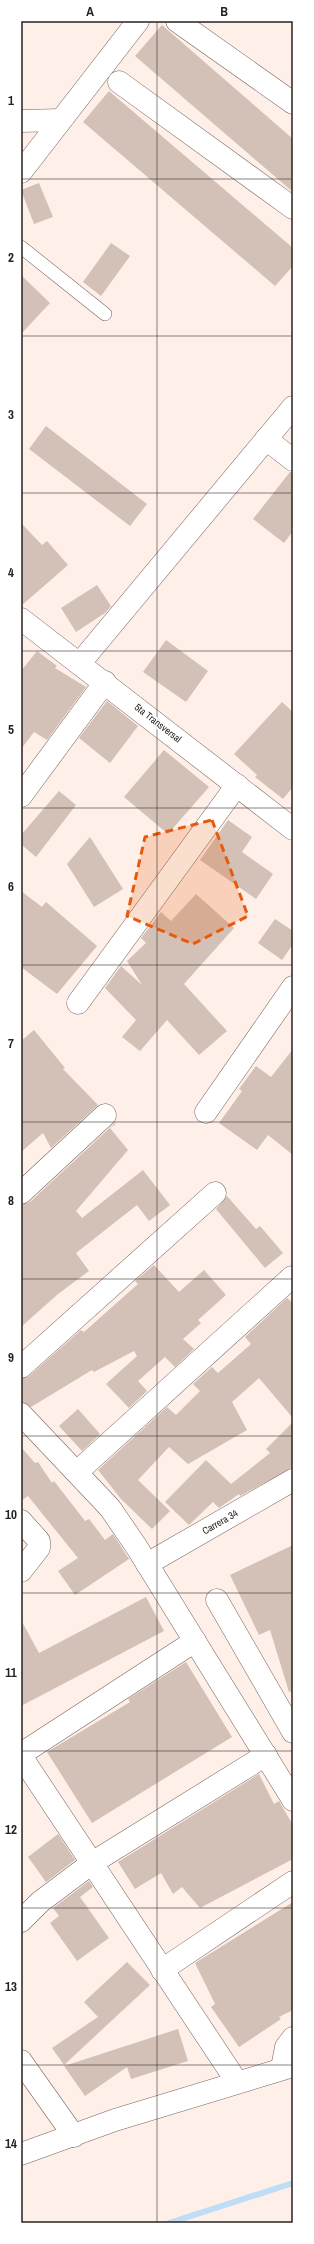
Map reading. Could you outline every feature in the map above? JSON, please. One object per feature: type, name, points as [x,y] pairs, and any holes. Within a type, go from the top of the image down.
[{"type":"street","points":[[21,172],[138,21]]},
{"type":"street","points":[[176,21],[293,103]]},
{"type":"street","points":[[119,82],[293,208]]},
{"type":"street","points":[[21,121],[61,120]]},
{"type":"street","points":[[80,663],[293,407]]},
{"type":"street","points":[[266,439],[293,460]]},
{"type":"street","name":"5ta Transversal","points":[[21,619],[105,682],[293,829]]},
{"type":"street","points":[[21,796],[105,682]]},
{"type":"street","points":[[78,1003],[237,785]]},
{"type":"street","points":[[206,1112],[293,987]]},
{"type":"street","points":[[21,1193],[105,1115]]},
{"type":"street","points":[[21,1367],[214,1193]]},
{"type":"street","points":[[77,1472],[292,1277]]},
{"type":"street","points":[[21,1414],[110,1508],[147,1564],[293,1800]]},
{"type":"street","name":"Carrera 34","points":[[147,1564],[293,1480]]},
{"type":"street","points":[[21,1522],[39,1541],[39,1548],[21,1570]]},
{"type":"street","points":[[217,1600],[293,1732]]},
{"type":"street","points":[[195,1641],[21,1755],[236,2082]]},
{"type":"street","points":[[21,1921],[40,1902],[92,1863],[266,1755]]},
{"type":"street","points":[[162,1970],[293,1882]]},
{"type":"street","points":[[21,2154],[115,2120],[288,2067],[286,2047],[293,2038]]},
{"type":"street","points":[[21,2061],[74,2136]]},
{"type":"lane","points":[[21,247],[106,314]]},
{"type":"highlighted area","points":[[212,820],[248,916],[193,944],[127,916],[145,837]]},
{"type":"building","points":[[162,25],[293,139],[293,192],[135,56]]},
{"type":"building","points":[[109,91],[293,248],[293,266],[275,286],[83,122]]},
{"type":"building","points":[[39,183],[53,217],[34,224],[21,190]]},
{"type":"building","points":[[111,243],[130,256],[101,296],[83,282]]},
{"type":"building","points":[[21,275],[50,303],[21,334]]},
{"type":"building","points":[[46,426],[147,504],[130,526],[29,449]]},
{"type":"building","points":[[290,472],[293,472],[293,531],[284,543],[253,519]]},
{"type":"building","points":[[21,523],[42,545],[47,541],[68,565],[21,606]]},
{"type":"building","points":[[97,585],[111,606],[105,613],[76,632],[61,608]]},
{"type":"building","points":[[166,640],[208,671],[186,702],[143,672]]},
{"type":"building","points":[[37,651],[57,666],[55,668],[86,687],[47,740],[34,732],[21,749],[21,671]]},
{"type":"building","points":[[107,701],[138,726],[110,763],[79,738]]},
{"type":"building","points":[[282,702],[293,712],[293,787],[283,799],[255,777],[257,775],[234,754]]},
{"type":"building","points":[[164,750],[209,787],[168,834],[124,797]]},
{"type":"building","points":[[59,791],[76,805],[36,857],[21,844],[21,835]]},
{"type":"building","points":[[228,820],[252,837],[242,852],[273,874],[256,899],[200,860]]},
{"type":"building","points":[[90,837],[123,889],[94,907],[67,864]]},
{"type":"building","points":[[21,891],[42,907],[46,902],[97,946],[57,994],[21,967]]},
{"type":"building","points":[[196,894],[234,928],[184,984],[227,1031],[199,1055],[167,1020],[140,1051],[122,1037],[136,1020],[105,988],[121,966],[142,985],[127,961],[146,943],[141,938],[161,912],[171,921]]},
{"type":"building","points":[[275,919],[293,931],[293,944],[282,960],[258,943]]},
{"type":"building","points":[[34,1030],[65,1068],[63,1069],[98,1105],[51,1148],[43,1133],[21,1152],[21,1041]]},
{"type":"building","points":[[293,1049],[293,1155],[268,1135],[257,1150],[219,1123],[242,1091],[239,1089],[256,1066],[271,1077]]},
{"type":"building","points":[[115,1123],[116,1124],[110,1128],[128,1150],[76,1211],[82,1218],[143,1170],[170,1205],[149,1221],[137,1205],[76,1253],[89,1271],[58,1294],[21,1327],[21,1205],[30,1202]]},
{"type":"building","points":[[227,1196],[256,1229],[260,1226],[283,1253],[265,1268],[216,1209]]},
{"type":"building","points":[[154,1265],[179,1292],[204,1270],[226,1295],[198,1320],[201,1323],[183,1339],[194,1349],[175,1367],[165,1357],[138,1381],[147,1391],[129,1408],[106,1384],[137,1356],[134,1351],[94,1372],[92,1370],[31,1407],[21,1402],[21,1379],[29,1376],[81,1330],[84,1332],[138,1284],[135,1281]]},
{"type":"building","points":[[287,1298],[293,1303],[293,1418],[259,1378],[232,1402],[247,1430],[188,1464],[169,1447],[138,1480],[170,1511],[152,1529],[121,1499],[98,1470],[167,1407],[176,1415],[200,1391],[193,1384],[212,1367],[218,1373],[251,1344],[245,1337]]},
{"type":"building","points":[[78,1409],[100,1434],[82,1451],[59,1426]]},
{"type":"building","points":[[293,1422],[293,1468],[240,1496],[239,1494],[219,1508],[213,1502],[189,1525],[165,1502],[206,1460],[231,1484],[270,1453],[266,1449]]},
{"type":"building","points":[[21,1447],[35,1463],[38,1462],[52,1483],[54,1481],[85,1521],[89,1519],[105,1540],[113,1534],[129,1559],[75,1595],[58,1571],[78,1558],[28,1496],[21,1501]]},
{"type":"building","points":[[293,1545],[293,1691],[289,1692],[270,1630],[259,1635],[230,1575]]},
{"type":"building","points":[[146,1597],[164,1631],[21,1706],[21,1620],[39,1653]]},
{"type":"building","points":[[186,1662],[232,1737],[92,1823],[47,1752],[130,1702],[128,1699]]},
{"type":"building","points":[[259,1774],[274,1804],[279,1801],[293,1825],[293,1859],[200,1908],[182,1887],[173,1894],[161,1873],[135,1889],[118,1862]]},
{"type":"building","points":[[58,1834],[75,1860],[46,1882],[28,1857]]},
{"type":"building","points":[[89,1881],[93,1887],[80,1897],[109,1938],[77,1961],[50,1923],[59,1916],[53,1908]]},
{"type":"building","points":[[293,1902],[293,2010],[279,2017],[281,2019],[239,2047],[211,2007],[215,2004],[195,1963]]},
{"type":"building","points":[[127,1962],[150,1985],[64,2065],[52,2048],[98,2017],[84,2002]]},
{"type":"building","points":[[178,2029],[188,2061],[131,2079],[127,2067],[85,2096],[64,2066]]},
{"type":"waterway","points":[[169,2223],[293,2183]]}]
